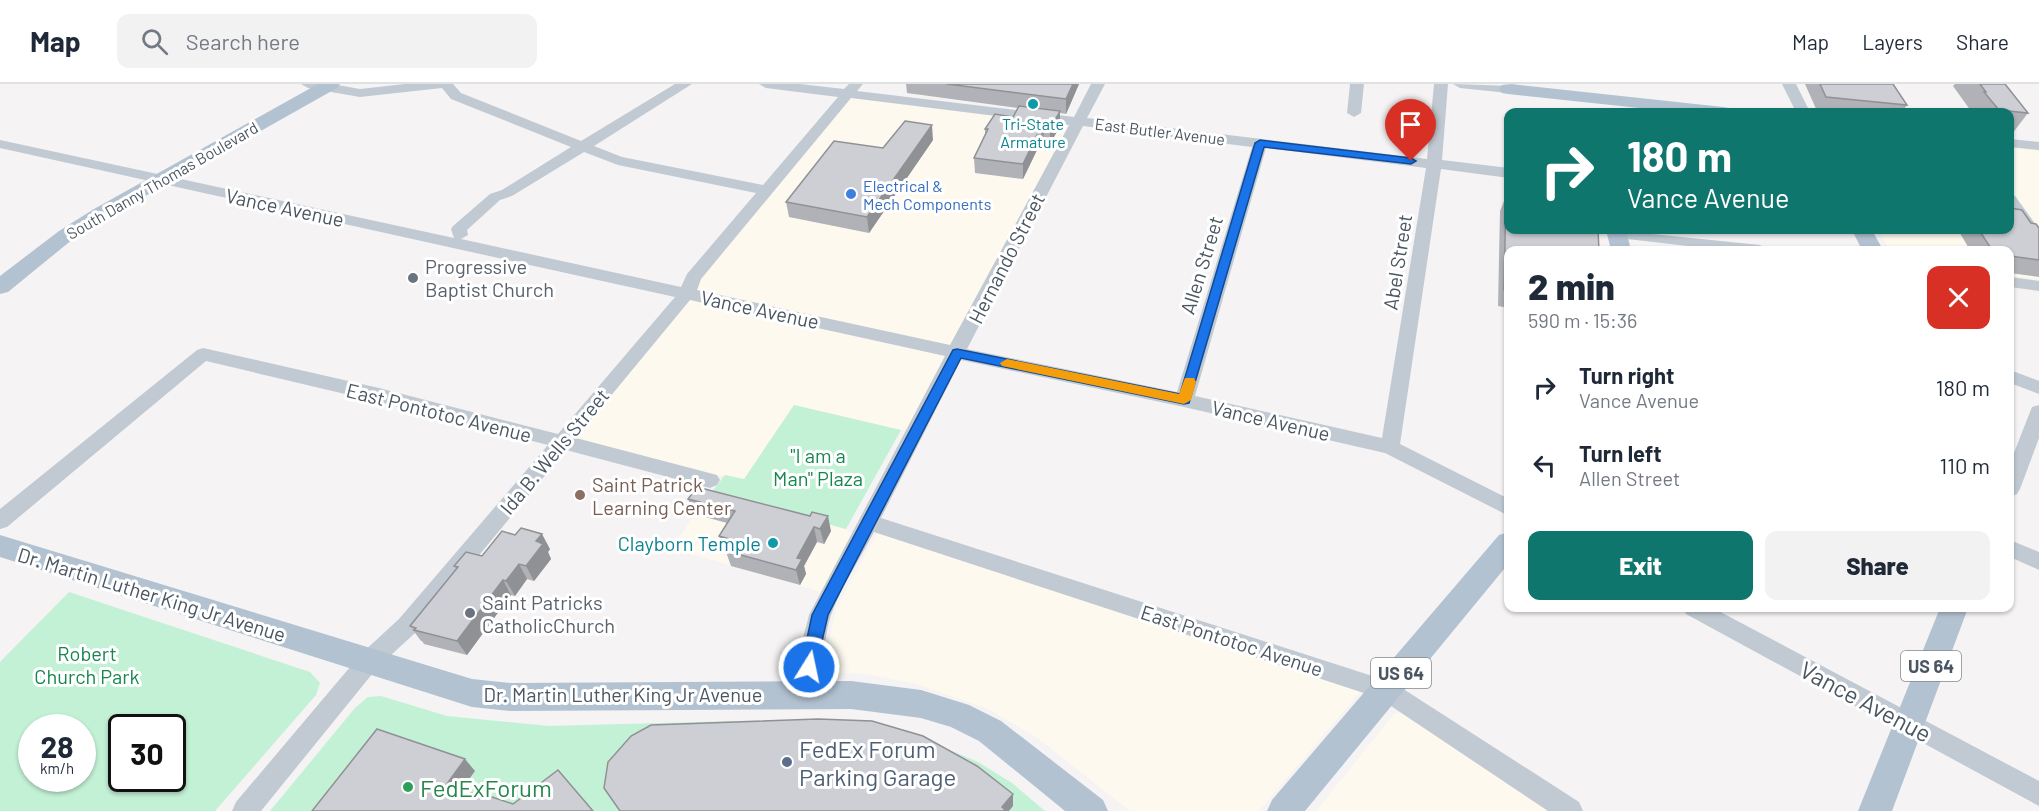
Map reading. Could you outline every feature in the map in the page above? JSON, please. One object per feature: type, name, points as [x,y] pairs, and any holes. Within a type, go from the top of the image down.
[{"type":"main road","name":"South Danny Thomas Boulevard","points":[[0,264],[46,231],[317,85]]},
{"type":"main road","points":[[1511,108],[1508,87],[1689,108]]},
{"type":"main road","name":"South Danny Thomas Boulevard","points":[[0,287],[66,235],[150,177]]},
{"type":"main road","name":"Dr. Martin Luther King Jr Avenue","points":[[0,546],[472,693],[510,697],[851,695],[921,704],[958,715],[990,731],[1091,811]]},
{"type":"main road","name":"US 64","points":[[1284,811],[1504,549]]},
{"type":"main road","name":"US 64","points":[[1875,811],[1952,612]]},
{"type":"street","points":[[317,85],[360,93],[445,84],[456,96],[579,147],[640,167],[766,190]]},
{"type":"street","points":[[456,239],[471,232],[506,201],[507,193],[685,84]]},
{"type":"street","name":"Hernando Street","points":[[806,695],[810,660],[820,615],[991,284],[1098,84]]},
{"type":"street","points":[[1354,113],[1357,84]]},
{"type":"street","name":"Abel Street","points":[[1390,447],[1434,164],[1441,84]]},
{"type":"street","points":[[1460,84],[1508,87]]},
{"type":"street","points":[[1789,84],[1801,108]]},
{"type":"street","name":"East Butler Avenue","points":[[771,85],[802,89],[852,89],[1078,122],[1504,172]]},
{"type":"street","points":[[802,89],[822,101],[825,107],[823,123]]},
{"type":"street","name":"Ida B. Wells Street","points":[[245,811],[369,661],[407,626],[561,443],[687,293],[693,278],[852,89]]},
{"type":"street","name":"Allen Street","points":[[1184,400],[1260,143]]},
{"type":"street","points":[[2014,143],[2039,146]]},
{"type":"street","name":"Vance Avenue","points":[[0,144],[456,239],[687,293],[957,353],[1184,400],[1390,447],[1504,505]]},
{"type":"street","points":[[2014,205],[2039,241]]},
{"type":"street","points":[[1618,238],[1713,246]]},
{"type":"street","points":[[2014,283],[2039,286]]},
{"type":"street","name":"East Pontotoc Avenue","points":[[0,521],[203,354],[379,395],[710,480]]},
{"type":"street","points":[[2014,378],[2039,388]]},
{"type":"street","points":[[2014,478],[2039,412]]},
{"type":"street","name":"East Pontotoc Avenue","points":[[869,522],[1386,690],[1570,811]]},
{"type":"street","points":[[2014,550],[2039,561]]},
{"type":"street","name":"Vance Avenue","points":[[1701,612],[2039,794]]},
{"type":"shaded area","points":[[850,97],[1072,124],[954,346],[693,290]]},
{"type":"shaded area","points":[[2014,148],[2039,151],[2039,229],[2014,194]]},
{"type":"shaded area","points":[[2014,233],[2039,253],[2039,279],[2014,276],[2014,246],[1887,246],[1880,234]]},
{"type":"shaded area","points":[[688,296],[950,355],[908,429],[901,430],[794,405],[744,480],[725,475],[709,477],[567,442]]},
{"type":"shaded area","points":[[711,493],[846,529],[858,539],[825,593],[671,548]]},
{"type":"shaded area","points":[[877,533],[1361,691],[1259,811],[1130,811],[1036,737],[986,708],[916,684],[866,674],[828,671],[824,663],[836,608]]},
{"type":"shaded area","points":[[1395,713],[1404,713],[1553,811],[1316,811]]},
{"type":"green space","name":"\"I am a Man\" Plaza","points":[[794,405],[901,430],[846,529],[711,493],[725,475],[744,479]]},
{"type":"green space","name":"Robert Church Park","points":[[69,592],[310,672],[320,683],[316,695],[215,811],[0,811],[0,662]]},
{"type":"green space","points":[[381,696],[447,716],[549,726],[771,720],[843,723],[938,745],[978,762],[1012,783],[1045,811],[270,811],[355,708],[368,697]]},
{"type":"building","points":[[947,84],[1073,84],[1066,99]]},
{"type":"building","points":[[1820,84],[1893,84],[1907,105],[1826,97]]},
{"type":"building","points":[[1980,84],[2005,84],[2028,113],[2014,112],[2014,108],[1997,108],[1984,92],[1986,92]]},
{"type":"building","points":[[1019,106],[1060,111],[1050,129],[1044,129],[1041,136],[1037,135],[1023,164],[974,158],[988,129],[985,129],[995,114],[1013,117]]},
{"type":"building","name":"Electrical & Mech Components","points":[[905,121],[932,125],[867,217],[786,202],[834,141],[883,148]]},
{"type":"building","points":[[2014,209],[2022,210],[2031,223],[2036,224],[2039,228],[2039,260],[2014,257],[2014,246],[1989,246],[1982,234],[2014,234]]},
{"type":"building","points":[[1505,234],[1598,234],[1599,246],[1505,246]]},
{"type":"building","points":[[697,487],[810,516],[812,512],[828,516],[820,529],[814,527],[797,558],[802,559],[796,570],[726,551],[733,540],[719,536],[735,511],[688,499]]},
{"type":"building","points":[[521,528],[542,534],[536,541],[543,544],[526,566],[519,564],[506,581],[503,580],[457,641],[414,630],[416,628],[410,626],[458,567],[454,566],[466,552],[482,556],[502,531],[515,535]]},
{"type":"building","name":"FedEx Forum Parking Garage","points":[[818,719],[872,721],[923,736],[977,766],[1013,794],[1002,807],[1006,811],[620,811],[604,788],[608,762],[631,736],[651,725]]},
{"type":"building","points":[[377,729],[465,759],[444,788],[489,796],[513,804],[558,770],[593,811],[312,811]]},
{"type":"slow traffic","points":[[1007,363],[1184,400],[1189,382]]},
{"type":"place","name":"Tri-State Armature","points":[[1033,104]]},
{"type":"place","name":"Electrical & Mech Components","points":[[851,194]]},
{"type":"place","name":"Progressive Baptist Church","points":[[413,278]]},
{"type":"place","name":"Saint Patrick Learning Center","points":[[580,495]]},
{"type":"place","name":"Clayborn Temple","points":[[773,543]]},
{"type":"place","name":"Saint Patricks CatholicChurch","points":[[470,613]]},
{"type":"place","name":"FedEx Forum Parking Garage","points":[[787,762]]},
{"type":"place","name":"FedExForum","points":[[408,787]]},
{"type":"route","points":[[809,667],[820,615],[957,353],[1184,400],[1260,143],[1411,161]]}]
